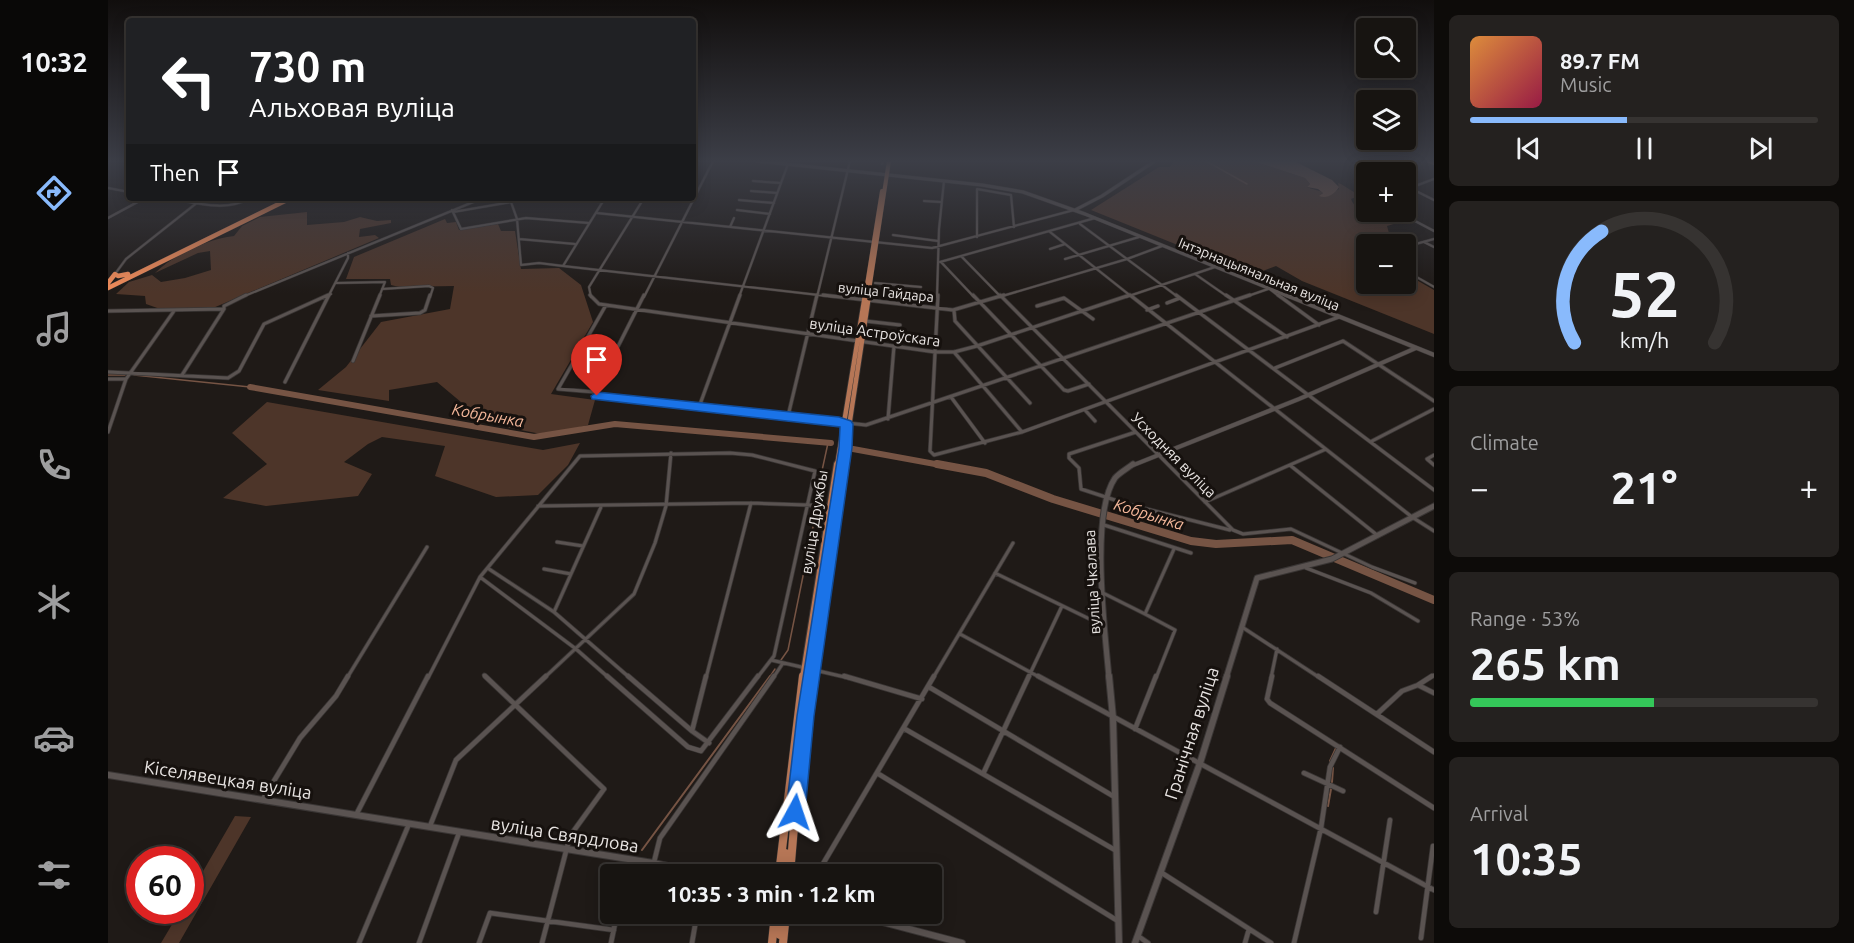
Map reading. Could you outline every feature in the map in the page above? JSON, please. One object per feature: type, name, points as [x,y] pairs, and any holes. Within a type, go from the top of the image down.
[{"type":"highway","points":[[108,285],[270,205]]},
{"type":"highway","points":[[108,285],[276,205]]},
{"type":"highway","points":[[108,285],[115,274],[118,276],[128,274]]},
{"type":"main road","name":"вуліца Дружбы","points":[[866,301],[875,259],[875,228],[880,205]]},
{"type":"main road","name":"вуліца Дружбы","points":[[782,864],[784,833],[809,661],[811,625],[845,448],[848,396],[864,320],[867,282],[882,205]]},
{"type":"main road","name":"Інтэрнацыянальная вуліца","points":[[1060,205],[1434,355]]},
{"type":"main road","points":[[1074,210],[1084,205]]},
{"type":"main road","name":"вуліца Дружбы","points":[[808,668],[832,537],[833,506],[846,423],[859,364],[860,341]]},
{"type":"main road","name":"вуліца Чкалава","points":[[1119,943],[1113,796],[1113,718],[1103,593],[1102,518],[1106,498],[1116,477],[1135,462],[1310,394],[1416,348]]},
{"type":"main road","name":"Гранічная вуліца","points":[[1136,939],[1200,763],[1240,626],[1257,578],[1268,573],[1304,567],[1332,559],[1434,506]]},
{"type":"main road","points":[[791,864],[806,716],[808,668]]},
{"type":"main road","name":"Кіселявецкая вуліца","points":[[108,775],[356,814]]},
{"type":"main road","name":"вуліца Свярдлова","points":[[356,814],[658,864]]},
{"type":"main road","points":[[772,943],[774,924]]},
{"type":"main road","points":[[781,943],[783,924]]},
{"type":"main road","points":[[890,924],[962,943]]},
{"type":"street","points":[[108,218],[132,205]]},
{"type":"street","points":[[115,274],[126,259],[195,205]]},
{"type":"street","points":[[182,375],[224,306],[232,301],[467,205]]},
{"type":"street","points":[[452,212],[493,205]]},
{"type":"street","points":[[512,205],[517,219],[519,239],[575,244]]},
{"type":"street","points":[[563,266],[600,205]]},
{"type":"street","points":[[600,270],[639,205]]},
{"type":"street","points":[[595,392],[690,205]]},
{"type":"street","points":[[699,407],[773,205]]},
{"type":"street","points":[[788,416],[840,205]]},
{"type":"street","points":[[941,205],[931,404],[930,451],[934,455],[1022,432],[1216,364],[1339,317]]},
{"type":"street","points":[[976,237],[977,205]]},
{"type":"street","points":[[1012,205],[1014,227]]},
{"type":"street","points":[[737,210],[770,214]]},
{"type":"street","points":[[596,213],[938,248],[1074,210]]},
{"type":"street","points":[[452,212],[461,229],[534,218],[589,223]]},
{"type":"street","points":[[730,227],[734,218]]},
{"type":"street","points":[[939,262],[1095,218]]},
{"type":"street","points":[[1416,222],[1434,231]]},
{"type":"street","points":[[1080,224],[1310,394],[1434,490]]},
{"type":"street","points":[[1050,232],[1325,450],[1412,517],[1434,531]]},
{"type":"street","points":[[893,235],[938,241]]},
{"type":"street","points":[[1065,259],[1139,237]]},
{"type":"street","name":"вуліца Гайдара","points":[[519,239],[521,265],[539,263],[953,310],[1127,259],[1162,246]]},
{"type":"street","points":[[1416,244],[1434,239]]},
{"type":"street","points":[[1424,242],[1434,248]]},
{"type":"street","points":[[1050,249],[1065,244]]},
{"type":"street","points":[[285,382],[331,294],[348,258],[348,253]]},
{"type":"street","name":"Усходняя вуліца","points":[[962,257],[1233,530]]},
{"type":"street","points":[[939,262],[1066,391],[1089,384]]},
{"type":"street","name":"вуліца Астроўскага","points":[[600,270],[589,287],[589,292],[593,301],[606,305],[935,352],[954,352],[1215,267]]},
{"type":"street","points":[[1195,274],[1287,337]]},
{"type":"street","points":[[1416,277],[1434,287]]},
{"type":"street","points":[[336,283],[384,282],[353,362]]},
{"type":"street","points":[[875,283],[921,287]]},
{"type":"street","points":[[371,316],[420,313],[425,310],[433,288],[429,286],[382,289]]},
{"type":"street","points":[[606,305],[558,389],[595,392],[597,396],[866,425],[1270,289],[1319,325]]},
{"type":"street","points":[[108,372],[132,371],[228,378],[239,371],[264,324],[331,294]]},
{"type":"street","points":[[1037,306],[1064,298],[1093,319]]},
{"type":"street","points":[[1167,303],[1180,298]]},
{"type":"street","points":[[1147,310],[1158,306]]},
{"type":"street","points":[[108,311],[224,309]]},
{"type":"street","points":[[953,310],[955,321],[1030,403]]},
{"type":"street","points":[[108,432],[126,379],[174,311]]},
{"type":"street","points":[[864,320],[900,326]]},
{"type":"street","points":[[1275,368],[1343,340],[1434,401]]},
{"type":"street","points":[[888,419],[894,346]]},
{"type":"street","points":[[954,352],[1022,432]]},
{"type":"street","points":[[108,379],[126,379]]},
{"type":"street","points":[[951,397],[985,443]]},
{"type":"street","points":[[1372,442],[1434,409]]},
{"type":"street","points":[[1085,410],[1095,421]]},
{"type":"street","points":[[1136,432],[1068,456],[1079,468],[1081,489],[1106,498],[1244,534],[1291,529],[1372,567],[1415,583]]},
{"type":"street","points":[[1205,502],[1325,450]]},
{"type":"street","points":[[430,826],[456,760],[634,594],[655,543],[666,506],[671,453]]},
{"type":"street","points":[[356,814],[480,577],[489,569],[580,456],[671,453],[752,455],[815,471],[774,656],[701,751],[688,747],[576,649],[480,577]]},
{"type":"street","points":[[1434,454],[1427,459],[1434,465]]},
{"type":"street","points":[[1290,466],[1379,536]]},
{"type":"street","points":[[538,506],[601,507],[752,503],[833,506]]},
{"type":"street","points":[[692,731],[752,503]]},
{"type":"street","points":[[554,612],[601,507]]},
{"type":"street","points":[[1102,518],[1174,549],[1191,553]]},
{"type":"street","points":[[557,542],[583,546]]},
{"type":"street","points":[[823,864],[905,729],[1013,543]]},
{"type":"street","points":[[263,800],[300,738],[336,696],[427,548]]},
{"type":"street","points":[[1145,614],[1174,549]]},
{"type":"street","points":[[1304,567],[1371,593],[1418,621]]},
{"type":"street","points":[[489,569],[554,612],[692,731],[709,743]]},
{"type":"street","points":[[544,569],[571,574]]},
{"type":"street","points":[[995,573],[1105,627]]},
{"type":"street","points":[[1103,593],[1175,630],[1135,729]]},
{"type":"street","points":[[983,774],[1062,606]]},
{"type":"street","points":[[1240,626],[1434,752]]},
{"type":"street","points":[[960,634],[1432,889]]},
{"type":"street","points":[[1277,649],[1267,699],[1434,808]]},
{"type":"street","points":[[771,660],[921,699]]},
{"type":"street","points":[[653,863],[660,838],[783,663]]},
{"type":"street","points":[[484,675],[604,789],[570,836],[542,943]]},
{"type":"street","points":[[1377,714],[1402,691],[1434,675]]},
{"type":"street","points":[[1418,685],[1434,693]]},
{"type":"street","points":[[929,687],[1113,796]]},
{"type":"street","points":[[905,729],[1115,850]]},
{"type":"street","points":[[1294,943],[1321,828],[1329,767],[1340,747]]},
{"type":"street","points":[[877,773],[1118,921]]},
{"type":"street","points":[[1304,773],[1343,791]]},
{"type":"street","points":[[1376,912],[1390,820]]},
{"type":"street","points":[[358,943],[409,823]]},
{"type":"street","points":[[419,943],[460,831]]},
{"type":"street","points":[[1421,938],[1432,889],[1433,846]]},
{"type":"street","points":[[1161,872],[1271,943]]},
{"type":"street","points":[[479,943],[490,913],[614,930]]},
{"type":"street","points":[[611,943],[615,924]]},
{"type":"street","points":[[692,943],[695,924]]},
{"type":"street","points":[[1245,943],[1249,929]]},
{"type":"street","points":[[1136,939],[1148,943]]},
{"type":"shaded area","points":[[1099,205],[1354,205],[1356,206],[1356,222],[1400,222],[1387,226],[1391,234],[1356,234],[1356,294],[1416,294],[1416,280],[1434,290],[1434,334],[1302,281],[1276,266],[1252,275],[1091,210]]},
{"type":"shaded area","points":[[307,212],[307,225],[344,222],[360,217],[377,221],[391,220],[391,223],[360,229],[359,237],[375,235],[379,238],[213,308],[163,310],[146,304],[145,296],[116,294],[129,282],[152,275],[161,282],[211,270],[210,251],[198,253],[155,273],[171,260],[191,249],[234,236],[242,226],[260,217]]},
{"type":"shaded area","points":[[445,219],[447,223],[456,222],[459,230],[498,224],[501,231],[515,231],[521,269],[559,268],[581,285],[593,322],[551,394],[595,400],[588,425],[546,435],[486,423],[437,382],[389,390],[389,401],[318,390],[346,367],[381,322],[450,309],[454,286],[399,287],[391,285],[390,279],[346,279],[354,257]]},
{"type":"shaded area","points":[[267,402],[543,450],[580,443],[568,465],[538,495],[496,497],[435,476],[445,446],[382,437],[368,444],[344,462],[372,474],[358,496],[266,506],[223,498],[267,464],[232,433]]},
{"type":"shaded area","points":[[235,816],[251,817],[204,899],[204,870]]},
{"type":"shaded area","points":[[172,924],[190,924],[179,943],[161,943]]},
{"type":"waterway","points":[[108,375],[125,375]]},
{"type":"waterway","points":[[134,375],[250,387]]},
{"type":"waterway","name":"Кобрынка","points":[[250,387],[534,437],[615,424],[831,443]]},
{"type":"waterway","points":[[813,500],[818,489],[828,443]]},
{"type":"waterway","name":"Кобрынка","points":[[853,449],[946,466]]},
{"type":"waterway","name":"Кобрынка","points":[[937,464],[986,473],[1053,499],[1191,541],[1216,544],[1292,540],[1434,600]]},
{"type":"waterway","points":[[781,660],[788,650],[815,517],[812,508]]},
{"type":"waterway","points":[[769,678],[775,669]]},
{"type":"waterway","points":[[642,850],[770,676]]},
{"type":"waterway","points":[[1330,761],[1336,748]]},
{"type":"waterway","points":[[1332,782],[1333,768]]},
{"type":"waterway","points":[[1328,806],[1331,789]]},
{"type":"route","points":[[597,396],[843,422],[847,426],[815,647],[795,812]]}]
